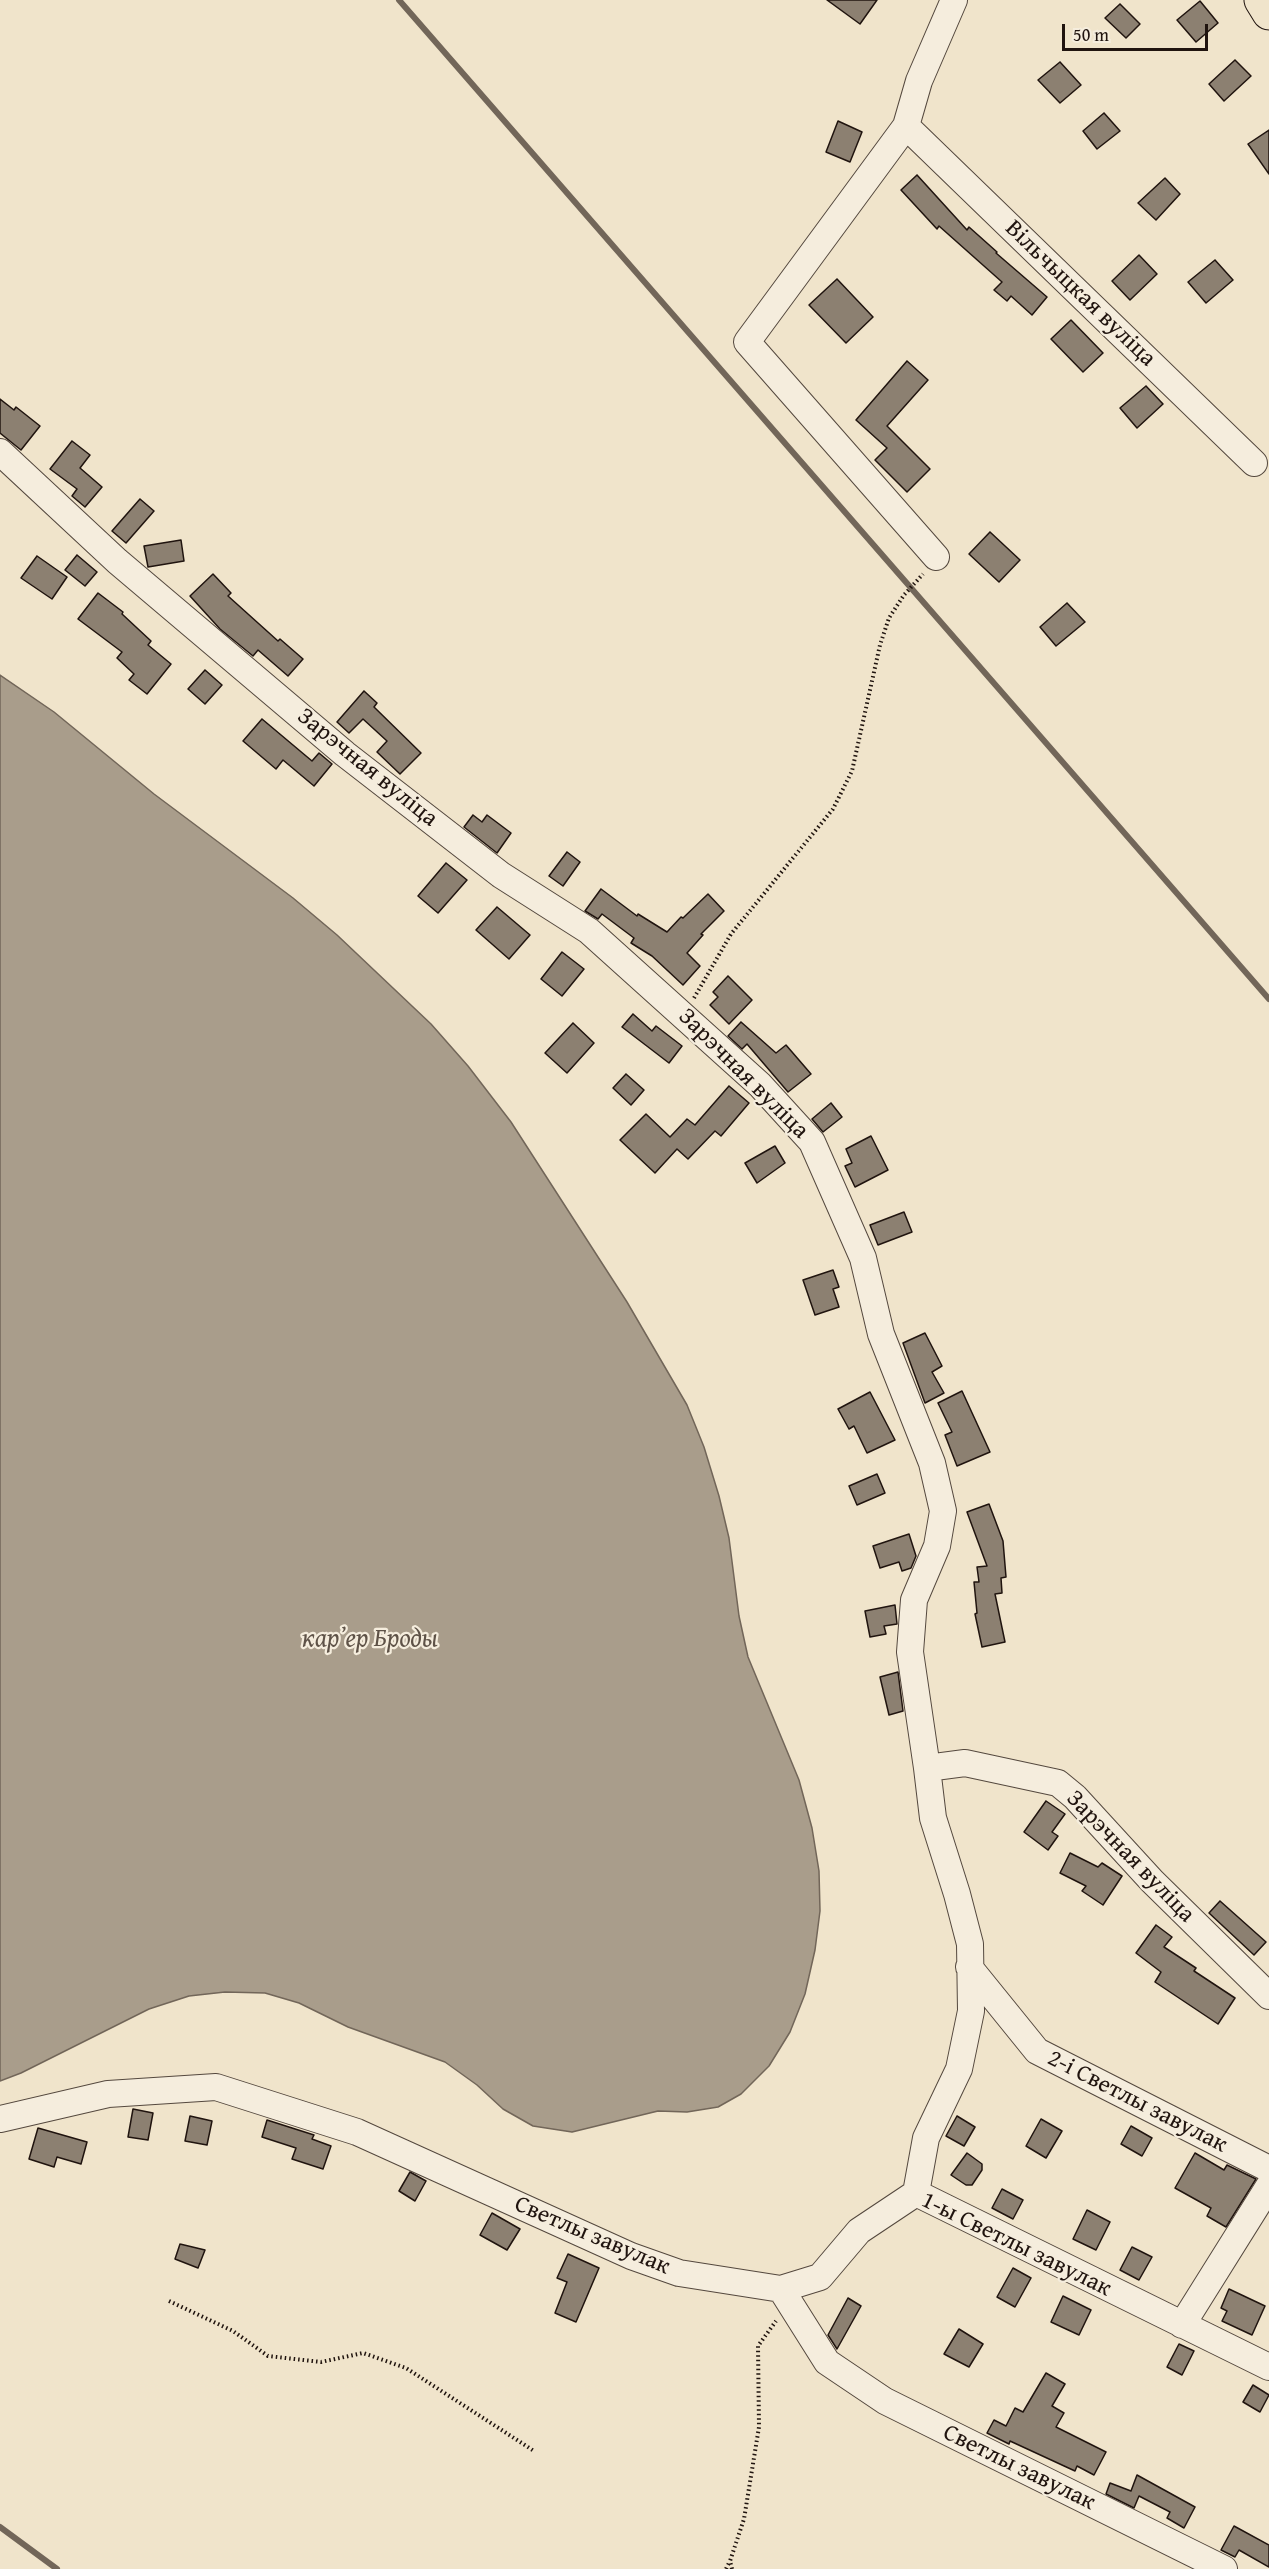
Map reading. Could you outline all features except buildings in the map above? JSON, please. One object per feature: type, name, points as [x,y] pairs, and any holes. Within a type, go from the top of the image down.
[{"type":"main road","points":[[1261,0],[1269,13]]},
{"type":"street","points":[[936,557],[747,342],[906,126],[919,81],[954,0]]},
{"type":"street","name":"Вільчыцкая вуліца","points":[[906,126],[1254,463]]},
{"type":"street","name":"Зарэчная вуліца","points":[[0,452],[117,561],[345,754],[501,875],[589,932],[760,1085],[812,1142],[863,1258],[881,1334],[932,1463],[943,1511],[937,1546],[914,1600],[910,1652],[927,1768],[965,1762],[1058,1784],[1075,1797],[1152,1881],[1269,1996]]},
{"type":"street","points":[[916,2193],[926,2138],[959,2069],[971,2011],[970,1944],[933,1818],[927,1768]]},
{"type":"street","name":"2-і Светлы завулак","points":[[969,1967],[1037,2051],[1269,2169]]},
{"type":"street","name":"Светлы завулак","points":[[0,2119],[108,2094],[216,2087],[357,2132],[590,2238],[679,2273],[785,2296],[827,2362],[885,2401],[1224,2569]]},
{"type":"street","points":[[1182,2325],[1269,2186]]},
{"type":"street","name":"1-ы Светлы завулак","points":[[785,2296],[820,2277],[859,2231],[916,2193],[1269,2367]]},
{"type":"path","points":[[684,1015],[731,934],[833,809],[852,771],[879,645],[889,618],[904,595],[920,579]]},
{"type":"path","points":[[726,2569],[744,2519],[759,2427],[758,2346],[785,2296]]},
{"type":"path","points":[[169,2301],[233,2331],[268,2356],[321,2362],[363,2353],[406,2368],[534,2451]]},
{"type":"path","points":[[730,2560],[732,2569]]},
{"type":"water","name":"карʼер Броды","points":[[0,675],[54,712],[154,794],[293,898],[337,935],[431,1024],[468,1066],[511,1122],[627,1302],[687,1405],[704,1447],[719,1496],[729,1538],[739,1616],[748,1657],[799,1780],[812,1828],[819,1871],[820,1911],[815,1950],[805,1994],[790,2032],[769,2066],[741,2094],[718,2107],[687,2112],[658,2111],[572,2132],[533,2126],[503,2109],[477,2085],[445,2062],[348,2027],[299,2003],[265,1993],[225,1992],[189,1996],[149,2009],[21,2073],[0,2081]]},
{"type":"waterway","points":[[399,0],[1269,999]]},
{"type":"waterway","points":[[0,2527],[57,2569]]}]
